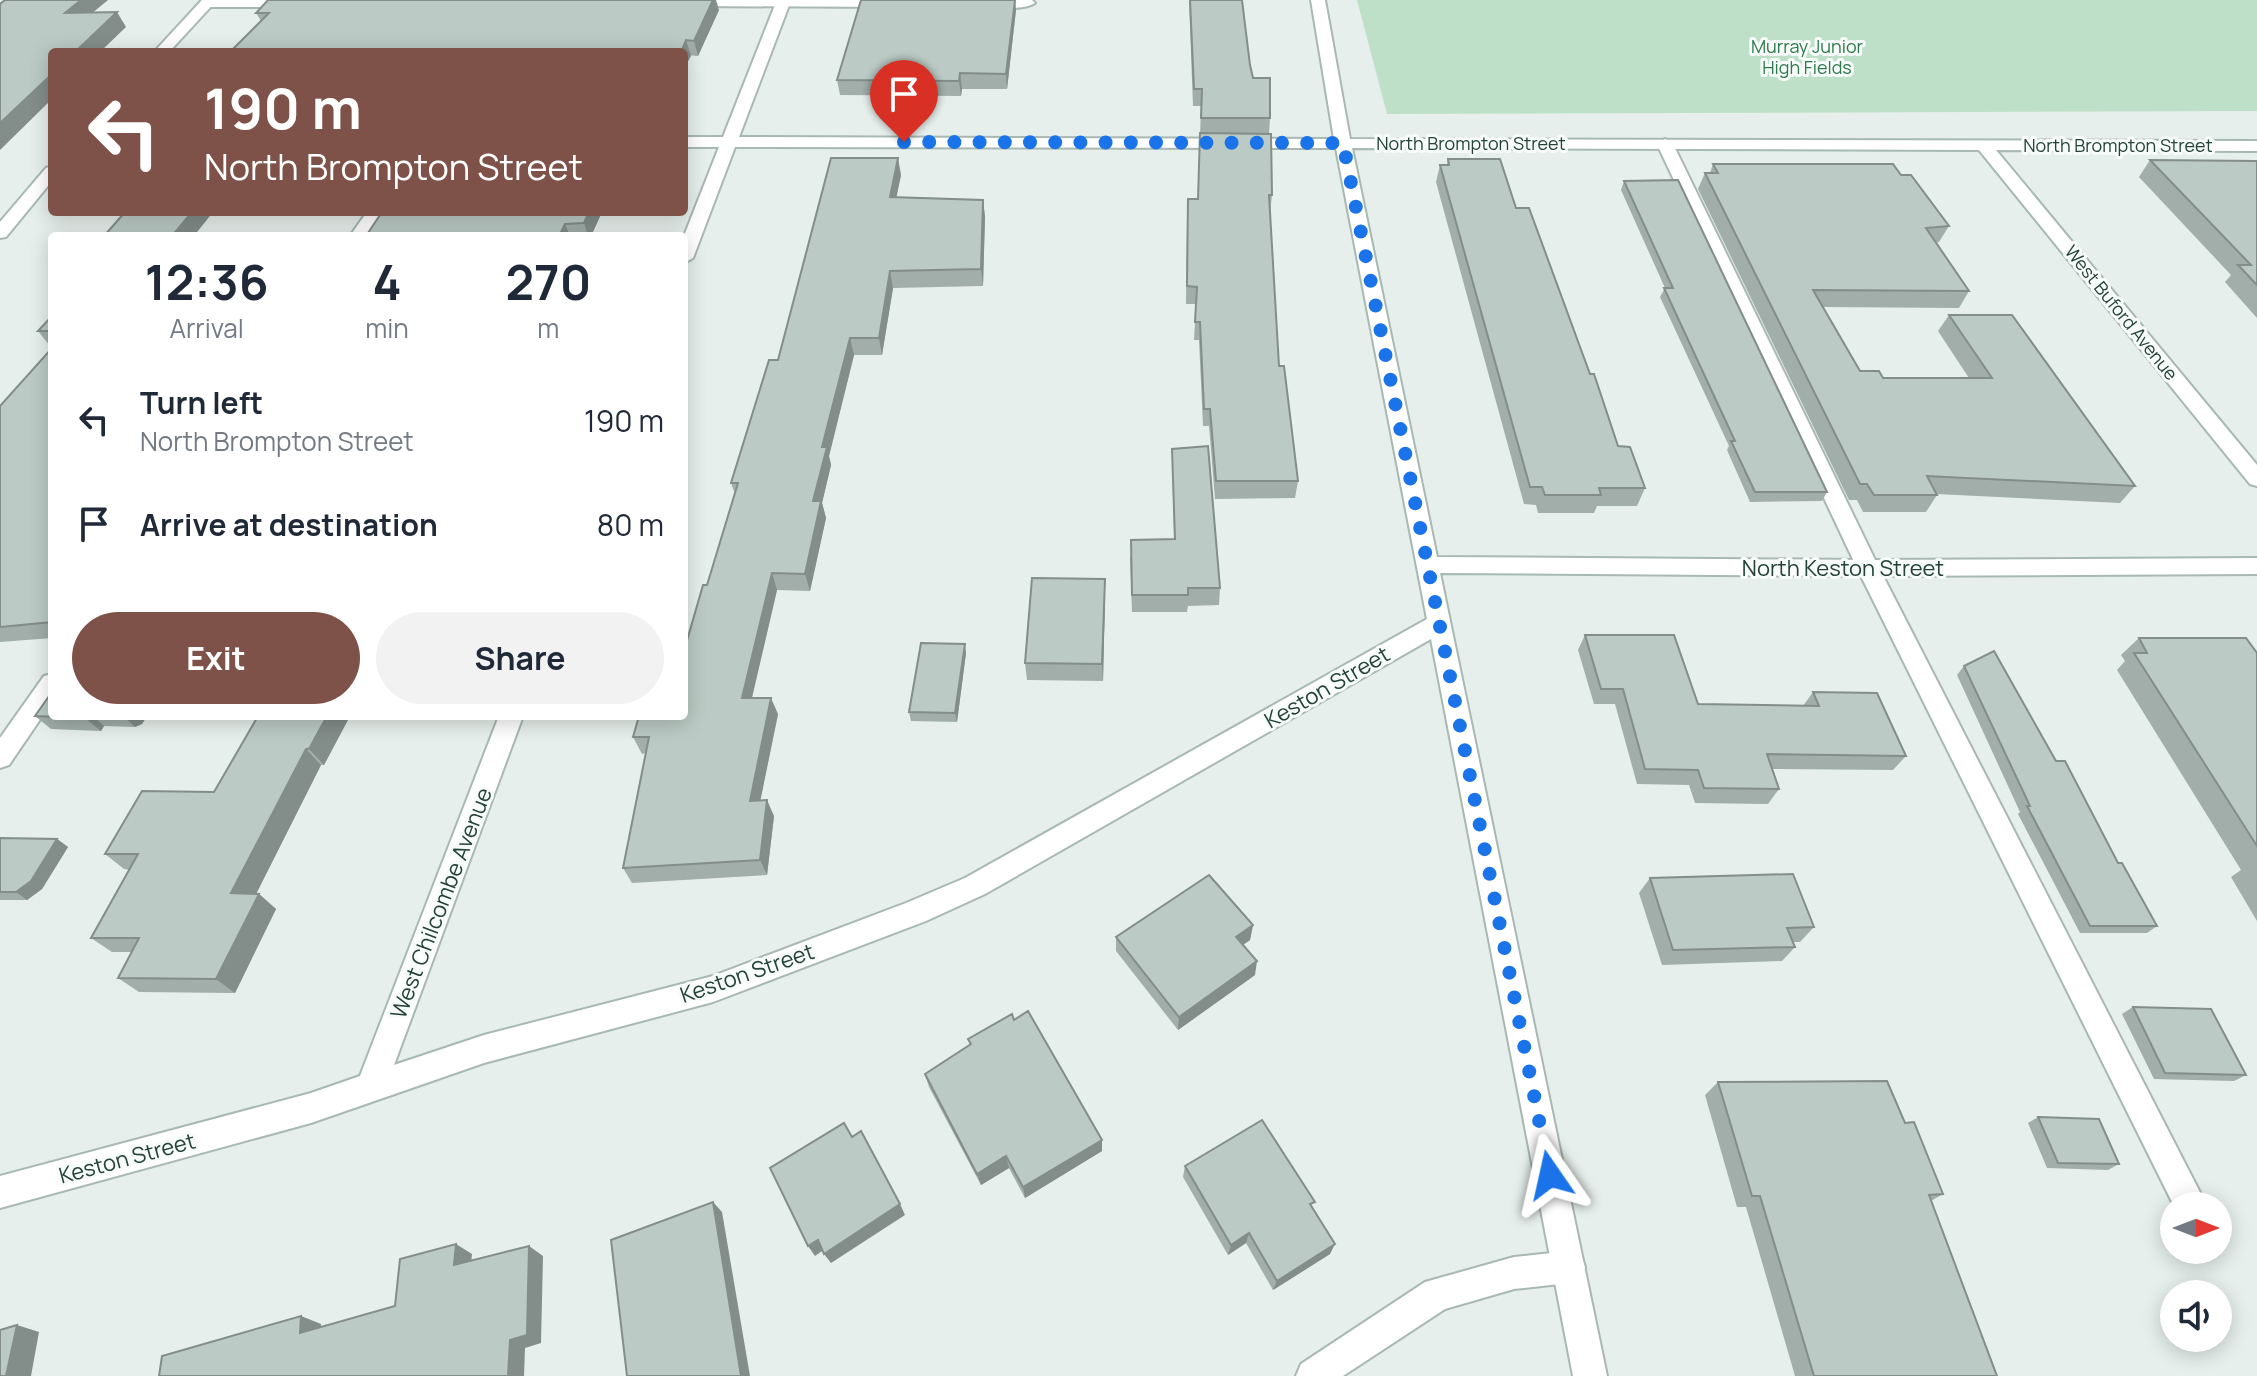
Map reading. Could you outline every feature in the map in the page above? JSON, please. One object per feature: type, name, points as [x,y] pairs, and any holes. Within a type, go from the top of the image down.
[{"type":"street","points":[[1318,0],[1343,143],[1590,1376]]},
{"type":"street","points":[[165,48],[209,1],[318,3]]},
{"type":"street","points":[[688,247],[784,1]]},
{"type":"street","points":[[670,2],[901,3]]},
{"type":"street","points":[[964,3],[1028,3]]},
{"type":"street","name":"North Brompton Street","points":[[688,142],[2257,146]]},
{"type":"street","points":[[1665,144],[1868,568],[2184,1192]]},
{"type":"street","name":"West Buford Avenue","points":[[1985,147],[2257,479]]},
{"type":"street","points":[[0,233],[48,176]]},
{"type":"street","name":"North Keston Street","points":[[1429,565],[1868,568],[2257,566]]},
{"type":"street","name":"Keston Street","points":[[0,1192],[370,1089],[484,1049],[713,989],[916,912],[975,886],[1441,622]]},
{"type":"street","points":[[0,758],[48,689]]},
{"type":"street","name":"West Chilcombe Avenue","points":[[370,1089],[509,720]]},
{"type":"street","points":[[1313,1376],[1437,1294],[1514,1273],[1569,1267]]},
{"type":"green space","name":"Murray Junior High Fields","points":[[1357,0],[2257,0],[2257,111],[1387,114]]},
{"type":"building","points":[[5,0],[81,0],[65,13],[117,12],[79,48],[48,48],[48,78],[0,123],[0,4]]},
{"type":"building","points":[[268,0],[713,0],[694,41],[686,40],[683,48],[234,48],[269,13],[256,13]]},
{"type":"building","points":[[861,0],[1015,0],[1006,74],[960,73],[959,81],[837,80]]},
{"type":"building","points":[[1190,0],[1242,0],[1253,78],[1270,78],[1270,118],[1201,118],[1202,89],[1194,89]]},
{"type":"building","points":[[1200,133],[1271,134],[1272,195],[1269,195],[1279,366],[1284,366],[1298,481],[1216,481],[1210,409],[1204,409],[1200,322],[1195,322],[1197,287],[1187,286],[1188,199],[1198,199]]},
{"type":"building","points":[[831,158],[898,158],[890,197],[983,200],[981,269],[890,271],[879,338],[850,338],[822,447],[827,447],[813,501],[821,501],[805,574],[772,573],[742,698],[771,698],[750,801],[767,800],[760,860],[623,868],[649,737],[633,737],[638,720],[688,720],[688,637],[738,483],[731,483],[769,360],[778,360]]},
{"type":"building","points":[[1448,159],[1500,159],[1516,208],[1529,208],[1590,374],[1594,374],[1618,446],[1630,447],[1645,488],[1599,488],[1601,495],[1545,495],[1542,487],[1530,487],[1440,165],[1449,165]]},
{"type":"building","points":[[2150,160],[2257,161],[2257,285],[2238,265],[2251,265]]},
{"type":"building","points":[[1713,164],[1893,164],[1901,175],[1911,175],[1949,226],[1926,228],[1969,291],[1813,290],[1860,371],[1879,371],[1883,378],[1992,378],[1949,315],[2012,315],[2135,486],[1927,476],[1937,495],[1874,495],[1867,484],[1860,484],[1705,173],[1718,173]]},
{"type":"building","points":[[1678,180],[1827,492],[1755,492],[1731,441],[1735,441],[1664,288],[1673,288],[1624,181]]},
{"type":"building","points":[[122,216],[189,216],[175,232],[108,232]]},
{"type":"building","points":[[379,216],[587,216],[584,223],[565,224],[561,232],[369,232]]},
{"type":"building","points":[[48,320],[48,331],[38,331]]},
{"type":"building","points":[[48,352],[48,622],[0,627],[0,406]]},
{"type":"building","points":[[1208,446],[1220,588],[1188,588],[1188,595],[1132,595],[1131,540],[1175,539],[1172,449]]},
{"type":"building","points":[[1032,578],[1105,579],[1102,664],[1025,663]]},
{"type":"building","points":[[1585,635],[1674,635],[1698,704],[1819,706],[1813,692],[1877,693],[1906,756],[1767,754],[1779,789],[1704,788],[1698,770],[1645,769],[1623,689],[1601,689]]},
{"type":"building","points":[[2139,638],[2246,638],[2257,653],[2257,846],[2134,653],[2147,653]]},
{"type":"building","points":[[921,643],[965,644],[955,713],[909,712]]},
{"type":"building","points":[[1994,651],[2056,761],[2065,761],[2118,863],[2122,863],[2157,926],[2090,926],[2027,806],[2030,806],[1964,666]]},
{"type":"building","points":[[48,698],[48,717],[35,716]]},
{"type":"building","points":[[256,720],[325,720],[309,749],[306,749],[231,893],[259,894],[216,979],[118,978],[139,938],[91,938],[138,854],[105,854],[142,791],[214,792]]},
{"type":"building","points":[[0,838],[57,839],[31,881],[16,892],[0,892]]},
{"type":"building","points":[[1793,874],[1814,927],[1787,928],[1795,947],[1673,950],[1650,878]]},
{"type":"building","points":[[1209,875],[1253,925],[1236,937],[1257,961],[1179,1017],[1116,937]]},
{"type":"building","points":[[2133,1007],[2211,1009],[2246,1075],[2165,1073]]},
{"type":"building","points":[[1028,1011],[1102,1140],[1023,1187],[1006,1156],[977,1174],[925,1074],[971,1044],[968,1039],[1012,1014],[1014,1020]]},
{"type":"building","points":[[1887,1081],[1905,1123],[1914,1122],[1943,1194],[1929,1195],[1997,1376],[1814,1376],[1760,1196],[1752,1196],[1718,1082]]},
{"type":"building","points":[[2038,1117],[2099,1119],[2119,1164],[2058,1163]]},
{"type":"building","points":[[1262,1120],[1315,1202],[1310,1204],[1335,1244],[1277,1281],[1249,1233],[1231,1245],[1185,1166]]},
{"type":"building","points":[[844,1123],[852,1137],[861,1131],[900,1204],[824,1254],[818,1240],[808,1246],[770,1168]]},
{"type":"building","points":[[713,1202],[741,1376],[627,1376],[611,1240]]},
{"type":"building","points":[[456,1244],[454,1265],[529,1246],[527,1335],[510,1340],[508,1376],[159,1376],[162,1356],[301,1316],[300,1333],[395,1306],[400,1259]]},
{"type":"building","points":[[17,1325],[6,1376],[0,1376],[0,1330]]},
{"type":"route","points":[[904,142],[1343,143],[1550,1175]]}]
